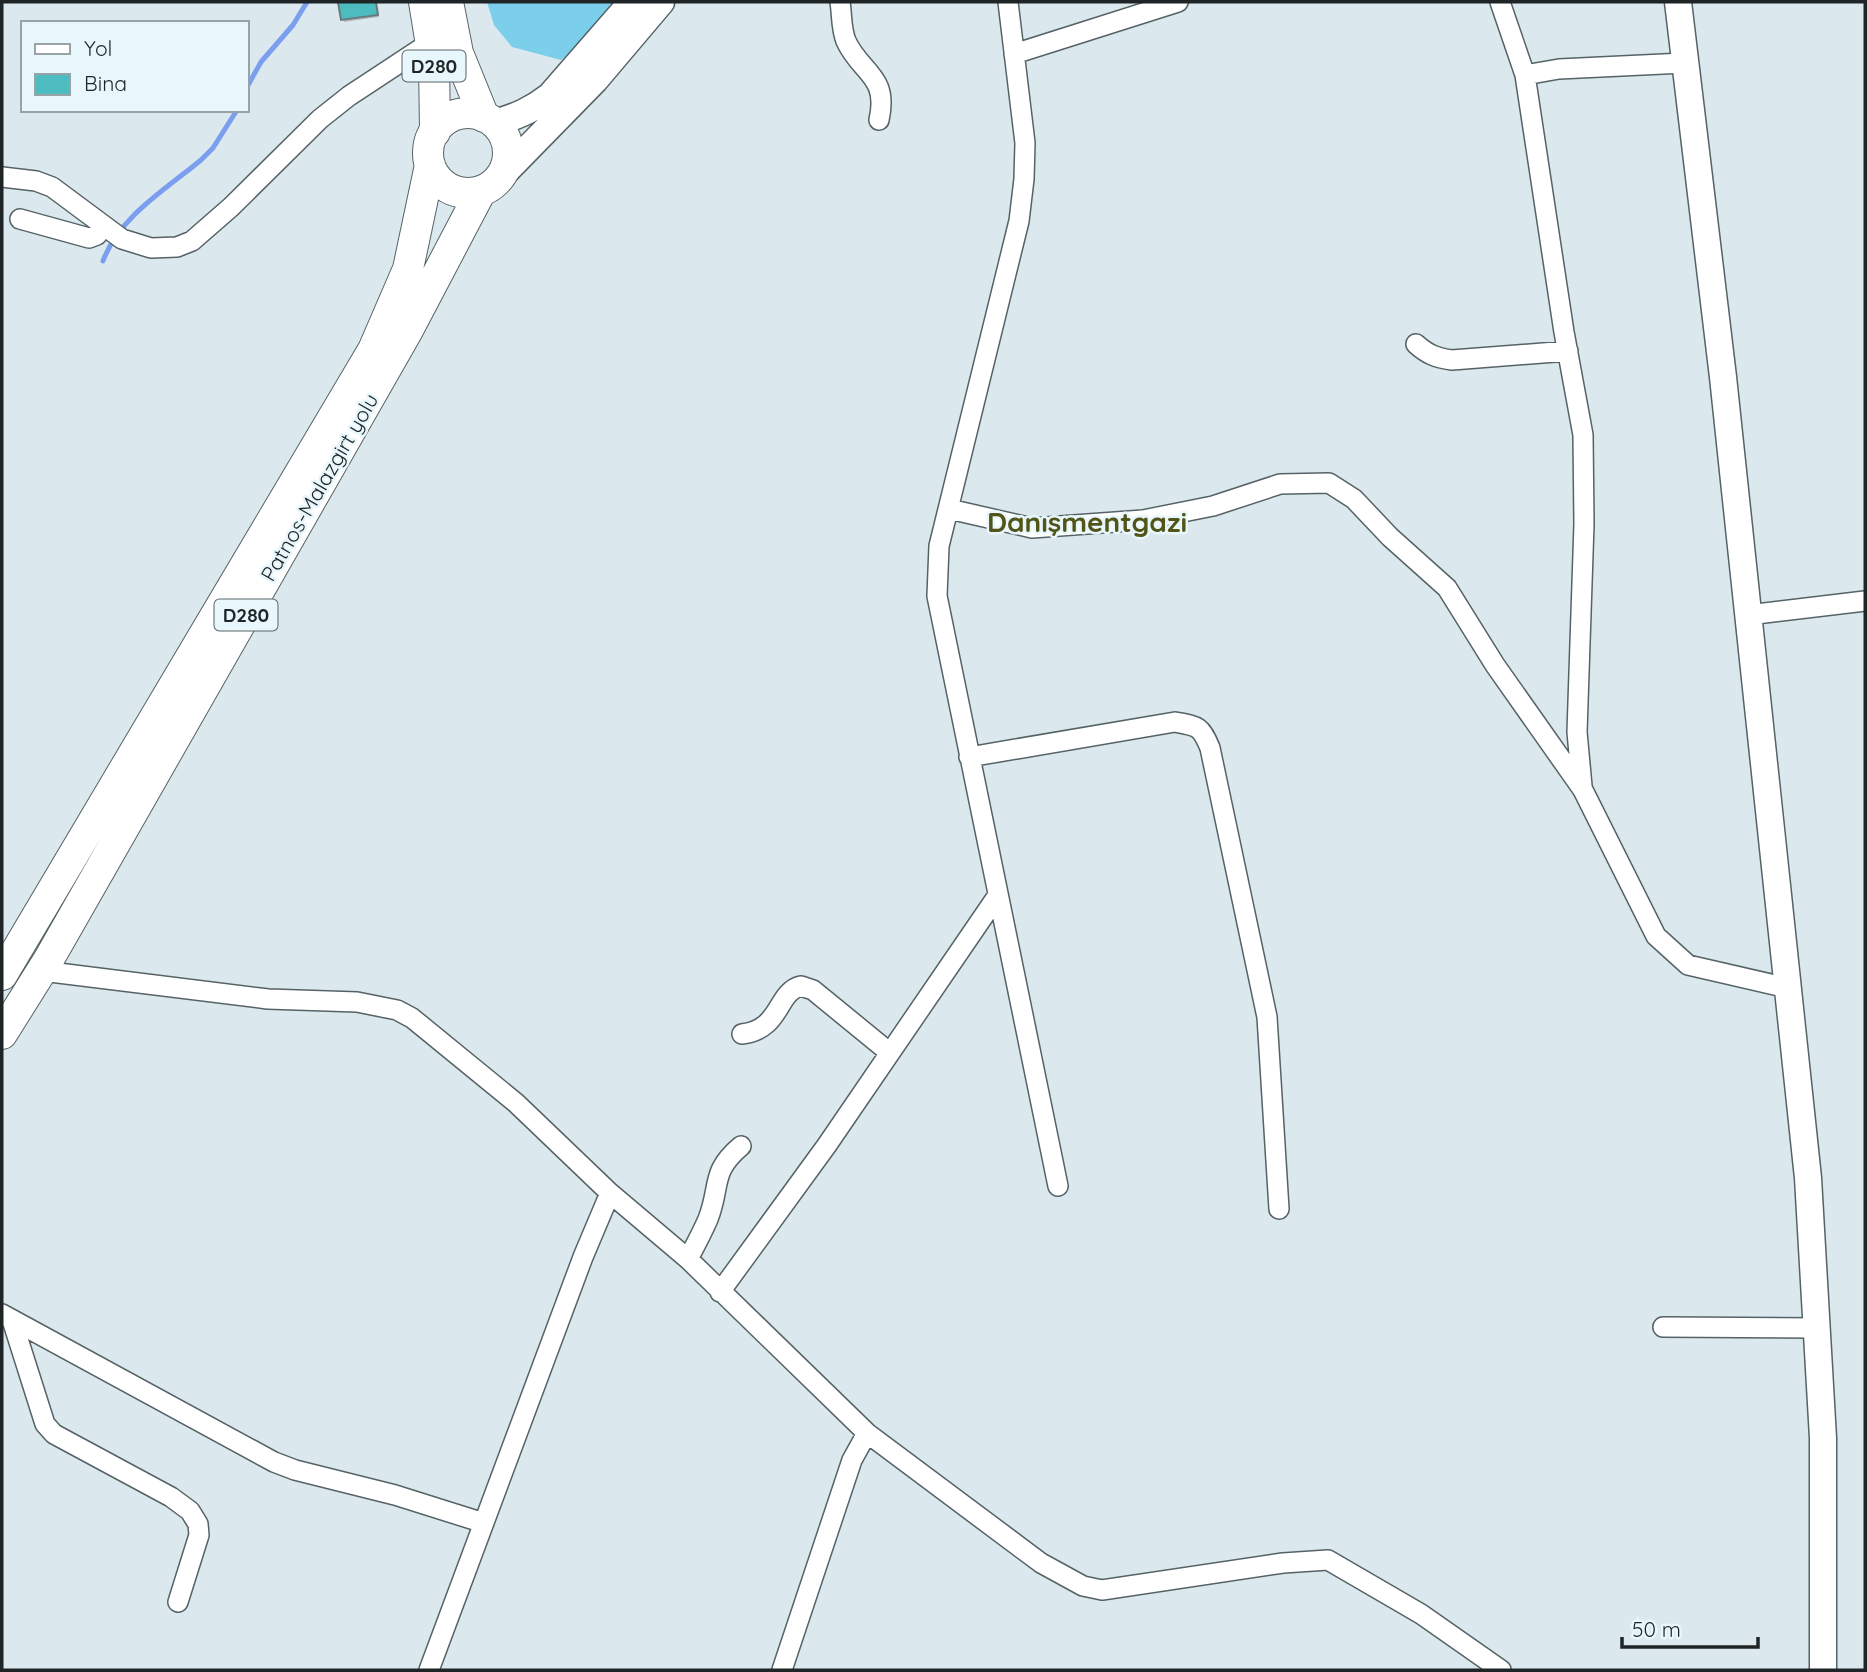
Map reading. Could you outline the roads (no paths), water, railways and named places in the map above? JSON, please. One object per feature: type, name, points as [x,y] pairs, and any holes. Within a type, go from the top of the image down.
[{"type":"main road","name":"D280","points":[[3,972],[373,350],[408,269],[430,165],[430,142],[435,132],[431,42],[424,2]]},
{"type":"main road","name":"D280","points":[[448,2],[458,53],[489,120],[506,141],[507,164],[492,183]]},
{"type":"main road","points":[[435,132],[442,123],[462,114],[489,120]]},
{"type":"main road","points":[[430,165],[444,186],[456,191],[469,194],[492,183]]},
{"type":"main road","name":"Patnos-Malazgirt yolu","points":[[2,1034],[42,971],[492,183]]},
{"type":"street","points":[[489,120],[516,117],[550,96],[632,2]]},
{"type":"street","points":[[492,183],[595,80],[661,2]]},
{"type":"street","points":[[841,2],[844,36],[848,45],[876,79],[880,90],[882,108],[879,120]]},
{"type":"street","points":[[1008,2],[1025,142],[1019,221],[939,546],[937,596],[1058,1186]]},
{"type":"street","points":[[1014,54],[1178,2]]},
{"type":"street","points":[[1500,2],[1525,75],[1583,435],[1584,524],[1577,732],[1583,790]]},
{"type":"street","points":[[1678,2],[1723,377],[1808,1178],[1823,1438],[1823,1670]]},
{"type":"street","points":[[2,177],[36,181],[52,187],[112,232],[151,248],[177,247],[191,241],[240,198],[320,119],[349,96],[431,42]]},
{"type":"street","points":[[1525,75],[1559,69],[1684,63]]},
{"type":"street","points":[[20,219],[89,238],[112,232]]},
{"type":"street","points":[[1416,344],[1436,358],[1452,360],[1568,351]]},
{"type":"street","points":[[948,509],[1032,528],[1143,520],[1213,506],[1280,484],[1329,483],[1354,499],[1390,537],[1447,588],[1496,665],[1583,790],[1656,936],[1688,965],[1788,988]]},
{"type":"street","points":[[1748,615],[1865,601]]},
{"type":"street","points":[[969,757],[1175,722],[1192,725],[1203,731],[1210,748],[1267,1017],[1279,1209]]},
{"type":"street","points":[[720,1292],[827,1145],[998,895]]},
{"type":"street","points":[[42,971],[268,999],[357,1002],[397,1010],[432,1034],[516,1103],[610,1193],[688,1259],[867,1433],[1041,1563],[1083,1586],[1102,1590],[1283,1563],[1328,1560],[1420,1614],[1500,1670]]},
{"type":"street","points":[[741,1034],[763,1028],[791,991],[801,986],[813,990],[890,1053]]},
{"type":"street","points":[[688,1259],[708,1218],[721,1168],[726,1159],[741,1146]]},
{"type":"street","points":[[429,1670],[583,1257],[610,1193]]},
{"type":"street","points":[[7,1317],[274,1462],[484,1523]]},
{"type":"street","points":[[7,1317],[45,1424],[54,1434],[171,1497],[190,1511],[198,1524],[199,1535],[178,1602]]},
{"type":"street","points":[[1663,1327],[1816,1328]]},
{"type":"street","points":[[782,1670],[852,1460],[867,1433]]},
{"type":"waterway","points":[[248,85],[261,62],[293,25],[307,2]]},
{"type":"waterway","points":[[103,261],[110,245],[132,217],[213,148],[236,112]]},
{"type":"district","name":"Danışmentgazi","points":[[1087,521]]}]
